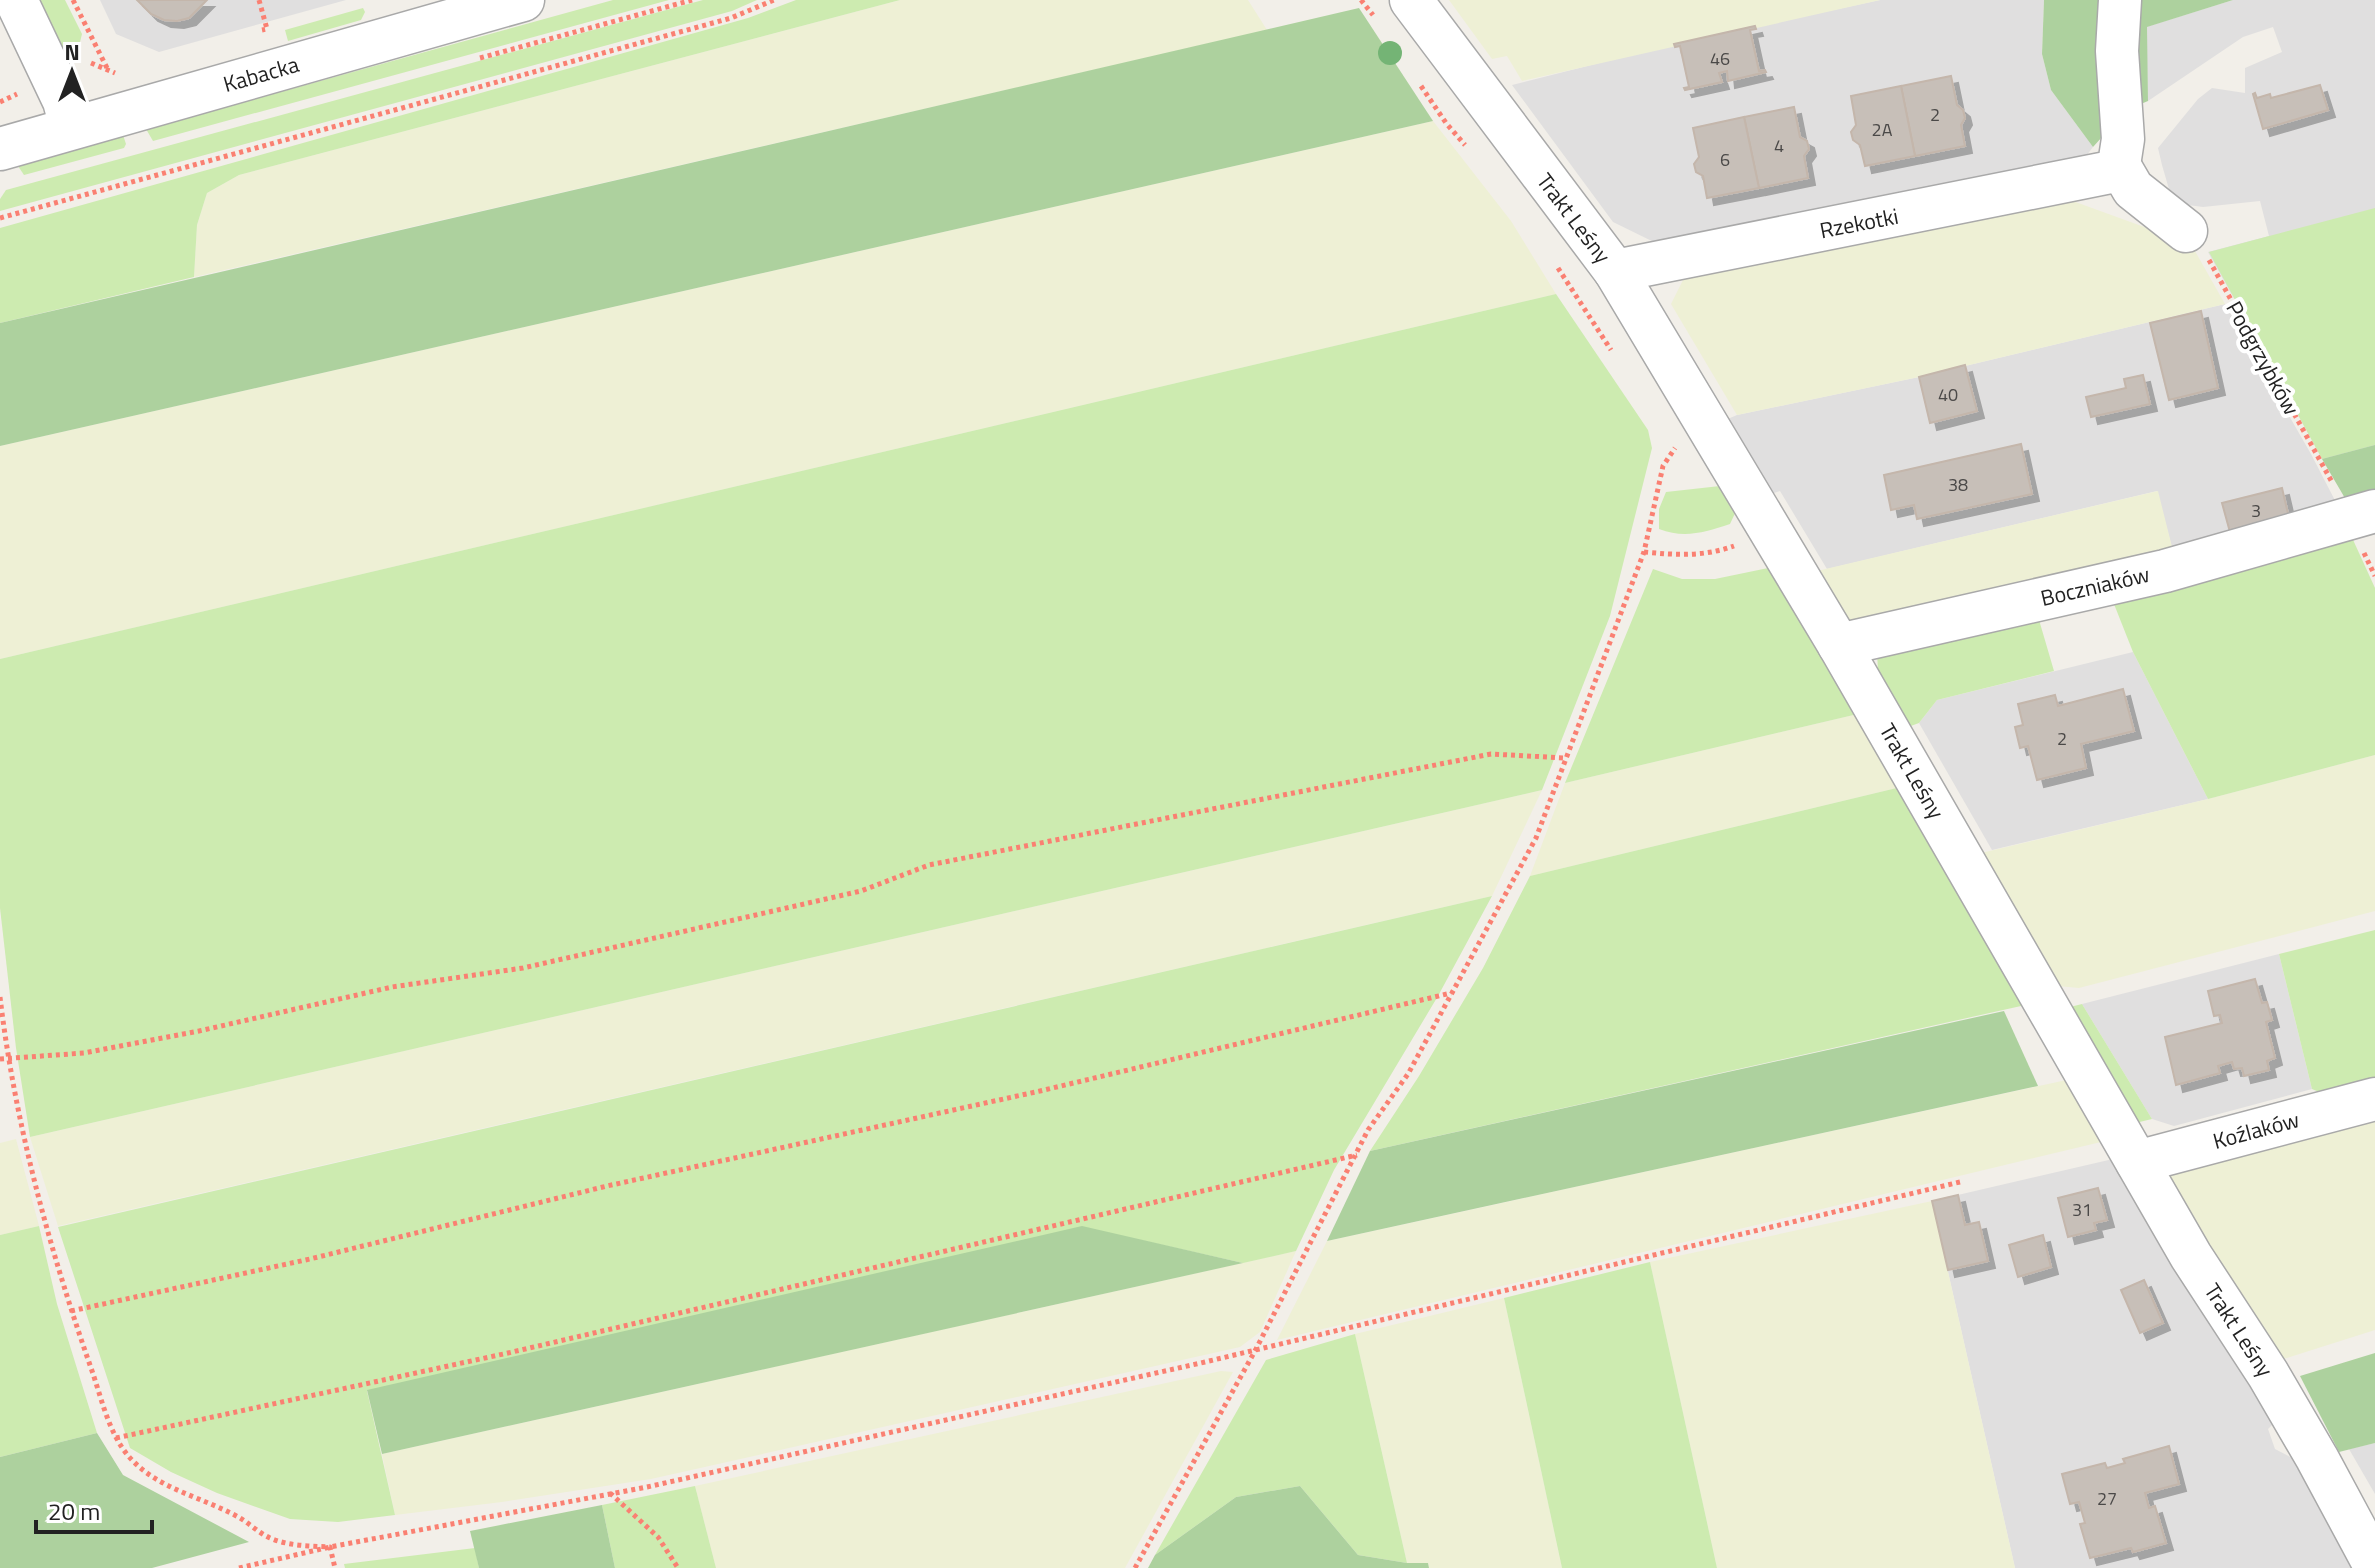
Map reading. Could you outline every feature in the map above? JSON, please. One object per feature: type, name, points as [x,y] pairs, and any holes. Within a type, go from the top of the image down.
[{"type":"street","points":[[16,0],[64,101],[71,127]]},
{"type":"street","name":"Kabacka","points":[[0,149],[523,0]]},
{"type":"street","points":[[2120,0],[2117,51],[2123,139],[2111,170],[2186,231]]},
{"type":"street","name":"Trakt Leśny","points":[[1396,13],[1615,271],[1839,645],[2191,1256],[2268,1374],[2375,1566]]},
{"type":"street","name":"Rzekotki","points":[[1615,271],[2111,170]]},
{"type":"street","name":"Boczniaków","points":[[1839,645],[2165,571],[2362,515]]},
{"type":"street","name":"Koźlaków","points":[[2137,1162],[2375,1099]]},
{"type":"path","points":[[73,0],[108,70]]},
{"type":"path","points":[[0,218],[731,18],[774,0]]},
{"type":"path","points":[[1361,0],[1396,13]]},
{"type":"path","points":[[1413,74],[1446,123],[1475,156]]},
{"type":"path","points":[[0,94],[3,101]]},
{"type":"path","name":"Podgrzybków","points":[[2186,231],[2206,255],[2339,496],[2362,515],[2375,576]]},
{"type":"path","points":[[1555,264],[1613,353]]},
{"type":"path","points":[[1135,1568],[1256,1349],[1368,1130],[1408,1074],[1536,838],[1644,552],[1663,466],[1682,438],[1707,423]]},
{"type":"path","points":[[1644,552],[1683,556],[1712,554],[1773,533]]},
{"type":"path","points":[[0,1059],[84,1053],[199,1031],[392,987],[523,968],[861,891],[929,865],[1491,754],[1565,758]]},
{"type":"path","points":[[71,1311],[310,1259],[607,1186],[1040,1091],[1451,993]]},
{"type":"path","points":[[0,997],[7,1058],[24,1138],[71,1311],[116,1438],[133,1461],[156,1479],[240,1518],[269,1538],[330,1547]]},
{"type":"path","points":[[116,1438],[508,1353],[1357,1155]]},
{"type":"path","points":[[239,1568],[330,1547],[610,1493],[1256,1349],[1960,1182]]},
{"type":"path","points":[[610,1493],[658,1537],[678,1568]]},
{"type":"path","points":[[330,1547],[335,1568]]},
{"type":"shaded area","points":[[100,0],[346,0],[159,52],[116,34]]},
{"type":"shaded area","points":[[1880,0],[2044,0],[2042,54],[2051,90],[2093,147],[2083,160],[1662,246],[1613,222],[1512,85],[1674,44]]},
{"type":"shaded area","points":[[2233,0],[2375,0],[2375,498],[2349,505],[2208,252],[2269,236],[2260,201],[2203,207],[2173,203],[2158,148],[2198,99],[2212,88],[2245,93],[2245,68],[2282,52],[2273,27],[2243,37],[2148,101],[2146,27]]},
{"type":"shaded area","points":[[2225,304],[2342,514],[2174,555],[2157,491],[1827,569],[1780,491],[1771,494],[1723,421],[1737,415],[1919,377]]},
{"type":"shaded area","points":[[2133,652],[2208,799],[1992,850],[1919,723],[1937,700]]},
{"type":"shaded area","points":[[2279,954],[2312,1089],[2174,1126],[2152,1119],[2082,1004]]},
{"type":"shaded area","points":[[2113,1159],[2273,1424],[2268,1429],[2275,1449],[2298,1461],[2363,1568],[2015,1568],[1932,1201]]},
{"type":"shaded area","points":[[2375,1443],[2375,1494],[2349,1449]]},
{"type":"green space","points":[[40,0],[65,0],[82,34],[78,50],[62,57]]},
{"type":"green space","points":[[613,0],[669,0],[153,141],[146,129]]},
{"type":"green space","points":[[703,0],[757,0],[732,11],[0,211],[0,199],[6,190]]},
{"type":"green space","points":[[796,0],[900,0],[239,175],[207,193],[197,225],[194,277],[0,323],[0,228],[748,18]]},
{"type":"green space","points":[[900,0],[1248,0],[1267,30],[194,277],[197,225],[207,193],[239,175]]},
{"type":"green space","points":[[1449,0],[1880,0],[1522,81],[1507,56],[1492,59]]},
{"type":"green space","points":[[2044,0],[2104,0],[2111,127],[2093,147],[2051,90],[2042,54]]},
{"type":"green space","points":[[2137,0],[2233,0],[2147,27],[2148,101],[2136,106]]},
{"type":"green space","points":[[363,8],[365,12],[361,20],[288,41],[285,30]]},
{"type":"green space","points":[[1359,8],[1433,121],[0,446],[0,323]]},
{"type":"green space","points":[[1433,121],[1511,221],[1556,294],[0,659],[0,446]]},
{"type":"green space","points":[[123,135],[124,148],[24,175],[18,166]]},
{"type":"green space","points":[[2070,200],[2191,244],[2225,304],[1919,377],[1737,415],[1671,304],[1684,278]]},
{"type":"green space","points":[[2375,208],[2375,445],[2322,459],[2209,252]]},
{"type":"green space","points":[[1556,294],[1648,430],[1652,448],[1610,616],[1542,790],[30,1137],[0,908],[0,659]]},
{"type":"green space","points":[[2375,445],[2375,498],[2349,505],[2322,459]]},
{"type":"green space","points":[[1729,485],[1737,509],[1730,524],[1686,534],[1659,529],[1659,509],[1666,492]]},
{"type":"green space","points":[[2158,491],[2174,555],[1858,625],[1844,616],[1817,571]]},
{"type":"green space","points":[[2349,531],[2375,588],[2375,755],[2208,799],[2133,652],[2110,594]]},
{"type":"green space","points":[[1773,567],[1862,713],[1565,783],[1653,569],[1682,579],[1715,579]]},
{"type":"green space","points":[[2037,613],[2054,671],[1937,700],[1919,723],[1908,727],[1878,672],[1877,651]]},
{"type":"green space","points":[[1862,713],[1905,786],[1530,876],[1565,783]]},
{"type":"green space","points":[[2375,755],[2375,911],[2079,988],[2057,986],[1977,854],[2208,799]]},
{"type":"green space","points":[[1905,786],[2030,1004],[1370,1151],[1483,968],[1530,876]]},
{"type":"green space","points":[[1542,790],[1492,896],[58,1226],[30,1137]]},
{"type":"green space","points":[[1492,896],[1438,996],[1334,1170],[1296,1251],[1243,1263],[1082,1227],[367,1391],[395,1515],[338,1522],[290,1519],[217,1493],[171,1472],[130,1448],[58,1227]]},
{"type":"green space","points":[[2375,930],[2375,1088],[2336,1099],[2312,1089],[2279,954]]},
{"type":"green space","points":[[2082,1004],[2152,1119],[2127,1125],[2062,1009]]},
{"type":"green space","points":[[2004,1011],[2038,1086],[1327,1241],[1370,1151]]},
{"type":"green space","points":[[2071,1079],[2101,1142],[1277,1340],[1327,1241]]},
{"type":"green space","points":[[2375,1109],[2375,1330],[2274,1362],[2162,1172]]},
{"type":"green space","points":[[16,1139],[39,1226],[0,1235],[0,1143]]},
{"type":"green space","points":[[1932,1201],[2015,1568],[1717,1568],[1650,1262]]},
{"type":"green space","points":[[39,1226],[57,1304],[97,1433],[0,1457],[0,1235]]},
{"type":"green space","points":[[1082,1226],[1243,1263],[382,1454],[367,1390]]},
{"type":"green space","points":[[1296,1251],[1260,1332],[1240,1347],[651,1479],[395,1515],[382,1454]]},
{"type":"green space","points":[[1650,1262],[1717,1568],[1562,1568],[1504,1298]]},
{"type":"green space","points":[[1504,1298],[1562,1568],[1429,1568],[1428,1563],[1407,1563],[1355,1334]]},
{"type":"green space","points":[[1355,1334],[1407,1563],[1358,1555],[1300,1486],[1236,1497],[1155,1555],[1266,1360]]},
{"type":"green space","points":[[2375,1353],[2375,1443],[2339,1452],[2300,1376]]},
{"type":"green space","points":[[1221,1371],[1233,1372],[1125,1568],[716,1568],[695,1486]]},
{"type":"green space","points":[[97,1433],[123,1475],[249,1542],[152,1568],[0,1568],[0,1457]]},
{"type":"green space","points":[[695,1486],[716,1568],[615,1568],[602,1505]]},
{"type":"green space","points":[[1300,1486],[1358,1555],[1428,1563],[1429,1568],[1148,1568],[1155,1555],[1236,1497]]},
{"type":"green space","points":[[602,1505],[615,1568],[479,1568],[470,1531]]},
{"type":"green space","points":[[475,1548],[479,1568],[345,1568],[344,1564]]},
{"type":"building","points":[[137,0],[207,0],[189,18],[177,21],[164,20],[151,14]]},
{"type":"building","points":[[1755,26],[1756,29],[1750,30],[1759,71],[1766,72],[1728,81],[1727,71],[1719,73],[1722,82],[1685,90],[1689,87],[1680,46],[1675,47],[1674,44]]},
{"type":"building","points":[[1951,76],[1957,105],[1963,110],[1965,118],[1961,125],[1965,146],[1915,156],[1901,86]]},
{"type":"building","points":[[2320,85],[2328,110],[2263,129],[2253,94],[2257,98],[2270,94],[2271,98]]},
{"type":"building","points":[[1901,86],[1915,156],[1865,166],[1860,145],[1853,140],[1851,132],[1856,125],[1851,96]]},
{"type":"building","points":[[1794,107],[1800,137],[1807,141],[1809,149],[1804,156],[1808,178],[1759,188],[1744,117]]},
{"type":"building","points":[[1744,117],[1759,188],[1707,198],[1703,176],[1696,172],[1694,164],[1699,157],[1693,128]]},
{"type":"building","points":[[2201,311],[2218,388],[2169,400],[2150,323]]},
{"type":"building","points":[[1965,365],[1977,411],[1930,423],[1919,377]]},
{"type":"building","points":[[2143,375],[2150,404],[2091,417],[2086,397],[2126,388],[2124,379]]},
{"type":"building","points":[[2021,444],[2032,494],[1917,519],[1914,505],[1891,510],[1884,475]]},
{"type":"building","points":[[2282,488],[2289,518],[2230,532],[2222,503]]},
{"type":"building","points":[[2123,689],[2134,731],[2081,744],[2086,768],[2037,780],[2028,746],[2020,748],[2015,727],[2023,725],[2018,704],[2055,695],[2058,706]]},
{"type":"building","points":[[2255,979],[2262,1003],[2267,1002],[2272,1020],[2266,1022],[2275,1058],[2267,1061],[2269,1070],[2244,1076],[2242,1068],[2234,1069],[2232,1062],[2218,1066],[2220,1073],[2176,1085],[2165,1037],[2222,1023],[2220,1015],[2214,1016],[2208,991]]},
{"type":"building","points":[[2098,1188],[2107,1220],[2094,1223],[2096,1230],[2068,1237],[2058,1198]]},
{"type":"building","points":[[1958,1195],[1965,1225],[1979,1222],[1988,1261],[1948,1270],[1932,1201]]},
{"type":"building","points":[[2043,1235],[2051,1267],[2018,1277],[2009,1245]]},
{"type":"building","points":[[2144,1280],[2163,1323],[2140,1333],[2121,1290]]},
{"type":"building","points":[[2169,1446],[2179,1484],[2145,1493],[2149,1508],[2155,1506],[2166,1543],[2133,1552],[2131,1548],[2090,1558],[2080,1524],[2085,1523],[2079,1502],[2070,1504],[2062,1474],[2105,1463],[2107,1468],[2125,1463],[2123,1459]]}]
